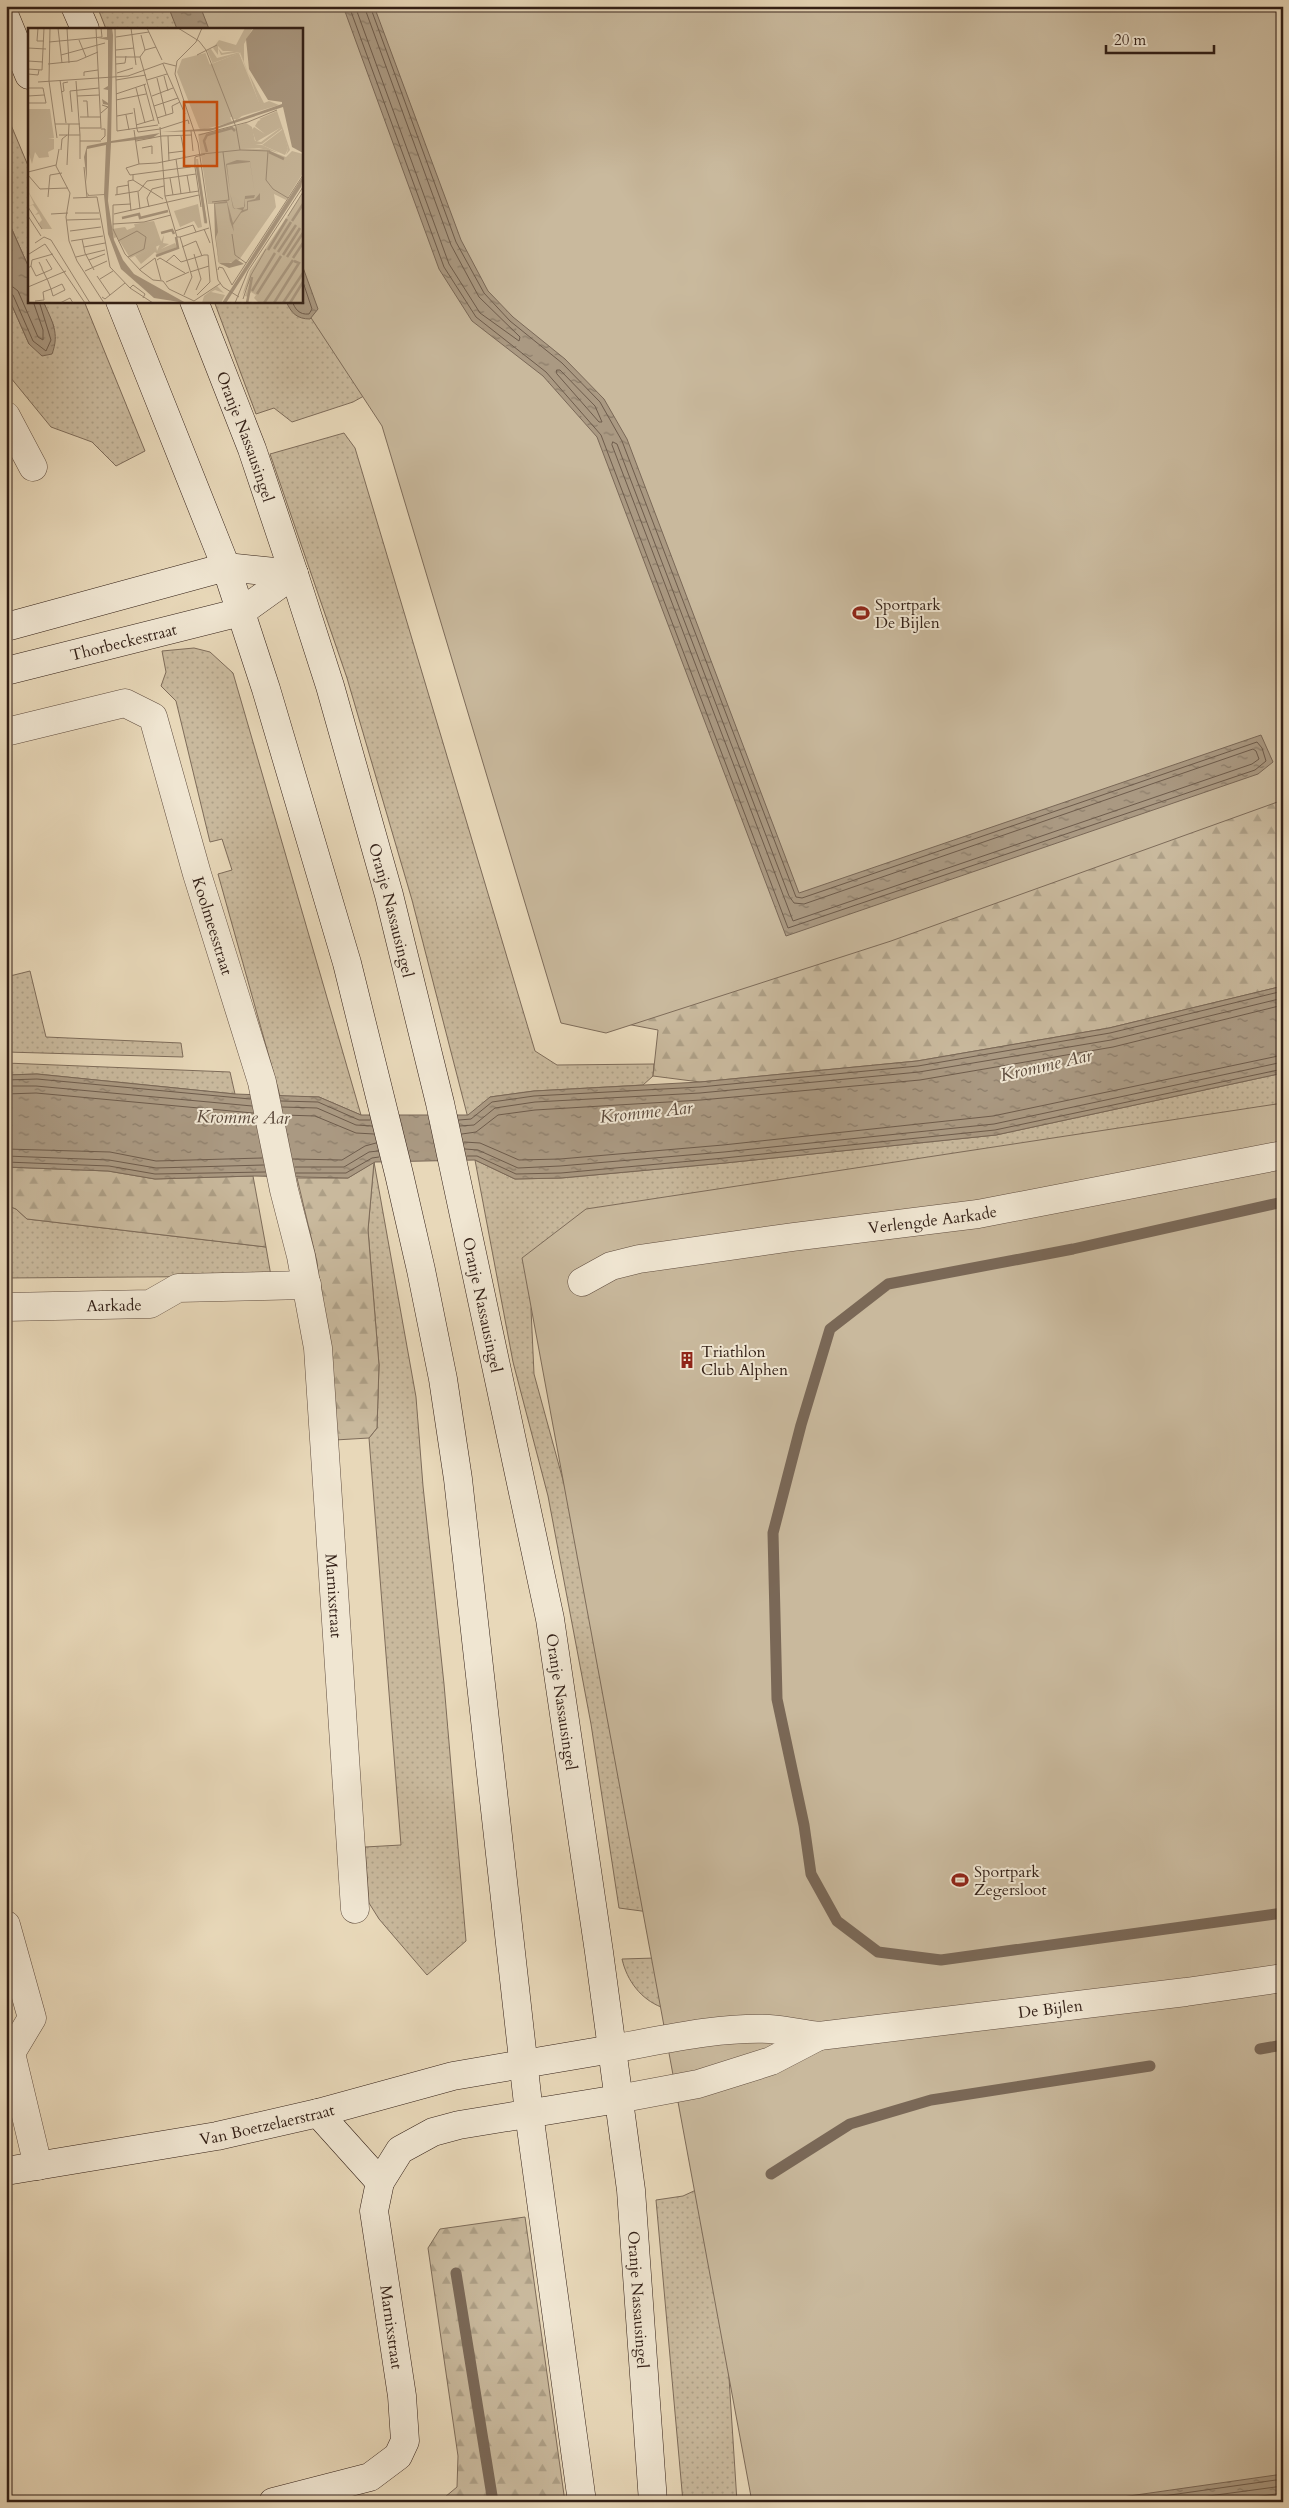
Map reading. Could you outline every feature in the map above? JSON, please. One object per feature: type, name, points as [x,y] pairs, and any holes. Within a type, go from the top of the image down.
[{"type":"street","points":[[75,6],[85,28]]},
{"type":"street","points":[[6,19],[28,73]]},
{"type":"street","points":[[120,302],[226,567],[266,690],[347,963],[400,1174],[432,1324],[450,1422],[503,1900],[529,2113],[582,2502]]},
{"type":"street","name":"Oranje Nassausingel","points":[[194,302],[252,449],[294,574],[330,686],[389,895],[440,1103],[550,1619],[631,2190],[653,2502]]},
{"type":"street","points":[[6,416],[33,467]]},
{"type":"street","points":[[6,627],[226,567],[294,574]]},
{"type":"street","points":[[241,612],[294,574]]},
{"type":"street","name":"Thorbeckestraat","points":[[6,671],[241,612]]},
{"type":"street","name":"Koolmeesstraat","points":[[6,732],[126,703],[153,717],[198,874],[262,1082],[284,1190],[307,1284]]},
{"type":"street","name":"Verlengde Aarkade","points":[[582,1282],[611,1266],[639,1260],[793,1237],[978,1214],[1283,1155]]},
{"type":"street","name":"Aarkade","points":[[6,1307],[150,1304],[178,1288],[307,1284]]},
{"type":"street","name":"Marnixstraat","points":[[307,1284],[318,1348],[355,1909]]},
{"type":"street","points":[[6,1925],[32,2018],[11,2053],[38,2166]]},
{"type":"street","name":"De Bijlen","points":[[612,2048],[691,2035],[760,2030],[819,2036],[1146,1997],[1283,1978]]},
{"type":"street","name":"De Bijlen","points":[[618,2099],[698,2084],[771,2061],[819,2036]]},
{"type":"street","points":[[524,2064],[612,2048]]},
{"type":"street","name":"Van Boetzelaerstraat","points":[[6,2171],[217,2136],[318,2113],[453,2076],[524,2064]]},
{"type":"street","points":[[529,2113],[618,2099]]},
{"type":"street","points":[[318,2113],[380,2182]]},
{"type":"street","name":"Marnixstraat","points":[[273,2502],[370,2476],[398,2456],[405,2441],[402,2396],[374,2211],[380,2182],[400,2150],[433,2132],[529,2113]]},
{"type":"green space","points":[[97,6],[243,6],[252,28],[106,28]]},
{"type":"green space","name":"Sportpark De Bijlen","points":[[178,6],[1283,6],[1283,800],[891,941],[606,1033],[561,1023],[382,426],[301,302],[302,28],[187,28]]},
{"type":"green space","points":[[302,30],[1283,774],[1283,986],[1109,1028],[917,1061],[700,1082],[653,1076],[658,1030],[574,1014]]},
{"type":"green space","points":[[6,113],[28,166],[28,266],[6,216]]},
{"type":"green space","points":[[6,292],[29,344],[54,327],[43,302],[84,302],[145,451],[116,466],[92,442],[51,427],[6,372]]},
{"type":"green space","points":[[214,302],[302,302],[371,392],[353,402],[292,422],[274,408],[256,414]]},
{"type":"green space","points":[[344,433],[355,448],[535,1051],[557,1065],[654,1064],[653,1076],[643,1085],[534,1091],[490,1097],[469,1122],[412,900],[347,678],[270,454]]},
{"type":"green space","points":[[194,648],[210,652],[233,673],[361,1115],[319,1097],[280,1096],[218,874],[232,870],[222,839],[210,842],[176,701],[161,686],[166,672],[162,651]]},
{"type":"green space","points":[[30,971],[46,1037],[181,1043],[183,1057],[6,1052],[6,977]]},
{"type":"green space","points":[[6,1063],[230,1072],[235,1094],[37,1074],[6,1075]]},
{"type":"green space","points":[[1283,1073],[1283,1136],[535,1292],[531,1309],[534,1374],[593,1590],[649,1912],[619,1908],[591,1724],[548,1496],[513,1362],[475,1160],[515,1179],[561,1178],[996,1135]]},
{"type":"green space","name":"Sportpark Zegersloot","points":[[1283,1103],[1283,2502],[752,2502],[522,1258],[586,1209]]},
{"type":"green space","points":[[374,1162],[416,1397],[423,1486],[444,1684],[466,1941],[427,1975],[379,1919],[369,1903],[365,1847],[401,1845],[369,1438],[377,1428],[379,1365],[368,1230]]},
{"type":"green space","points":[[374,1162],[368,1230],[379,1365],[377,1428],[369,1438],[335,1440],[317,1262],[297,1178],[348,1178]]},
{"type":"green space","points":[[6,1167],[108,1171],[155,1179],[253,1176],[266,1247],[27,1219],[16,1209],[6,1205]]},
{"type":"green space","points":[[6,1205],[16,1209],[27,1219],[266,1247],[271,1276],[6,1278]]},
{"type":"green space","points":[[655,1958],[661,2007],[641,1994],[631,1982],[622,1959]]},
{"type":"green space","points":[[709,2184],[721,2253],[737,2502],[683,2502],[656,2200],[683,2196]]},
{"type":"green space","points":[[525,2217],[565,2502],[439,2502],[457,2487],[458,2456],[428,2248],[440,2229]]},
{"type":"water","points":[[168,6],[200,6],[209,28],[177,28]]},
{"type":"water","points":[[343,6],[374,6],[461,240],[488,291],[513,317],[565,359],[604,399],[627,439],[799,893],[1261,735],[1273,762],[1258,774],[786,936],[597,437],[543,376],[472,321],[439,269]]},
{"type":"water","points":[[6,216],[28,266],[28,302],[43,302],[54,327],[55,340],[52,354],[42,356],[29,344],[6,292]]},
{"type":"water","points":[[302,265],[318,309],[310,319],[301,318],[290,309],[286,302],[302,302]]},
{"type":"water","name":"Kromme Aar","points":[[1283,986],[1283,1073],[996,1135],[561,1178],[515,1179],[475,1160],[375,1162],[348,1178],[253,1176],[155,1179],[108,1171],[6,1167],[6,1075],[37,1074],[235,1094],[319,1097],[361,1115],[468,1115],[490,1097],[534,1091],[700,1082],[917,1061],[1109,1028]]},
{"type":"water","points":[[1283,2474],[1283,2502],[1087,2502]]},
{"type":"waterway","points":[[1283,1202],[1073,1249],[888,1284],[830,1329],[801,1425],[773,1533],[777,1699],[804,1825],[811,1874],[837,1921],[878,1952],[941,1960],[1283,1913]]},
{"type":"waterway","points":[[1260,2049],[1283,2045]]},
{"type":"waterway","points":[[771,2174],[850,2124],[931,2100],[1150,2066]]},
{"type":"waterway","points":[[456,2273],[493,2502]]},
{"type":"place","name":"Sportpark De Bijlen","points":[[861,613]]},
{"type":"place","name":"Triathlon Club Alphen","points":[[687,1360]]},
{"type":"place","name":"Sportpark Zegersloot","points":[[960,1880]]}]
